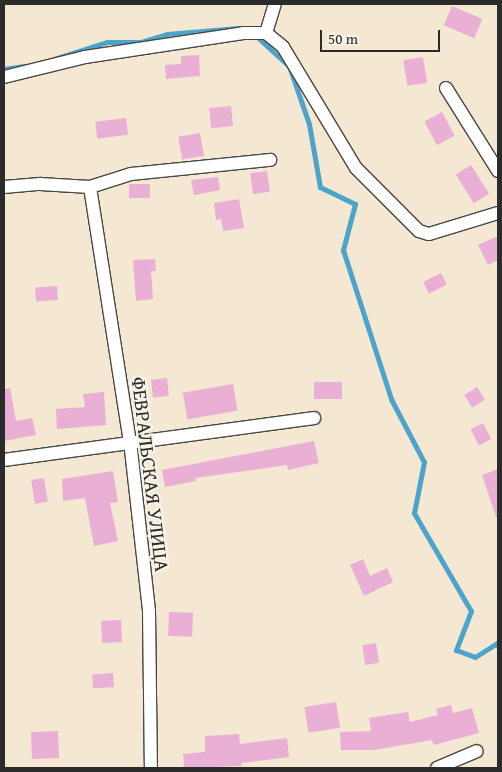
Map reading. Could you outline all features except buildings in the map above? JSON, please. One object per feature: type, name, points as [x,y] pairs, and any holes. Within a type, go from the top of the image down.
[{"type":"street","points":[[266,33],[275,4]]},
{"type":"street","points":[[4,77],[85,57],[243,33],[266,33],[283,47],[356,168],[419,231],[429,234],[498,213]]},
{"type":"street","points":[[446,88],[498,171]]},
{"type":"street","points":[[4,187],[40,184],[90,187],[131,174],[270,160]]},
{"type":"street","name":"ФЕВРАЛЬСКАЯ УЛИЦА","points":[[90,187],[130,441],[149,611],[151,768]]},
{"type":"street","points":[[4,460],[130,441],[314,418]]},
{"type":"street","points":[[437,768],[477,751]]},
{"type":"waterway","points":[[54,59],[107,42],[141,42],[167,34],[238,28]]},
{"type":"waterway","points":[[256,36],[289,66],[309,124],[320,187],[355,204],[343,250],[391,399],[424,462],[414,513],[471,611],[456,650],[475,657],[497,643],[498,646]]},
{"type":"waterway","points":[[4,69],[24,66]]}]
